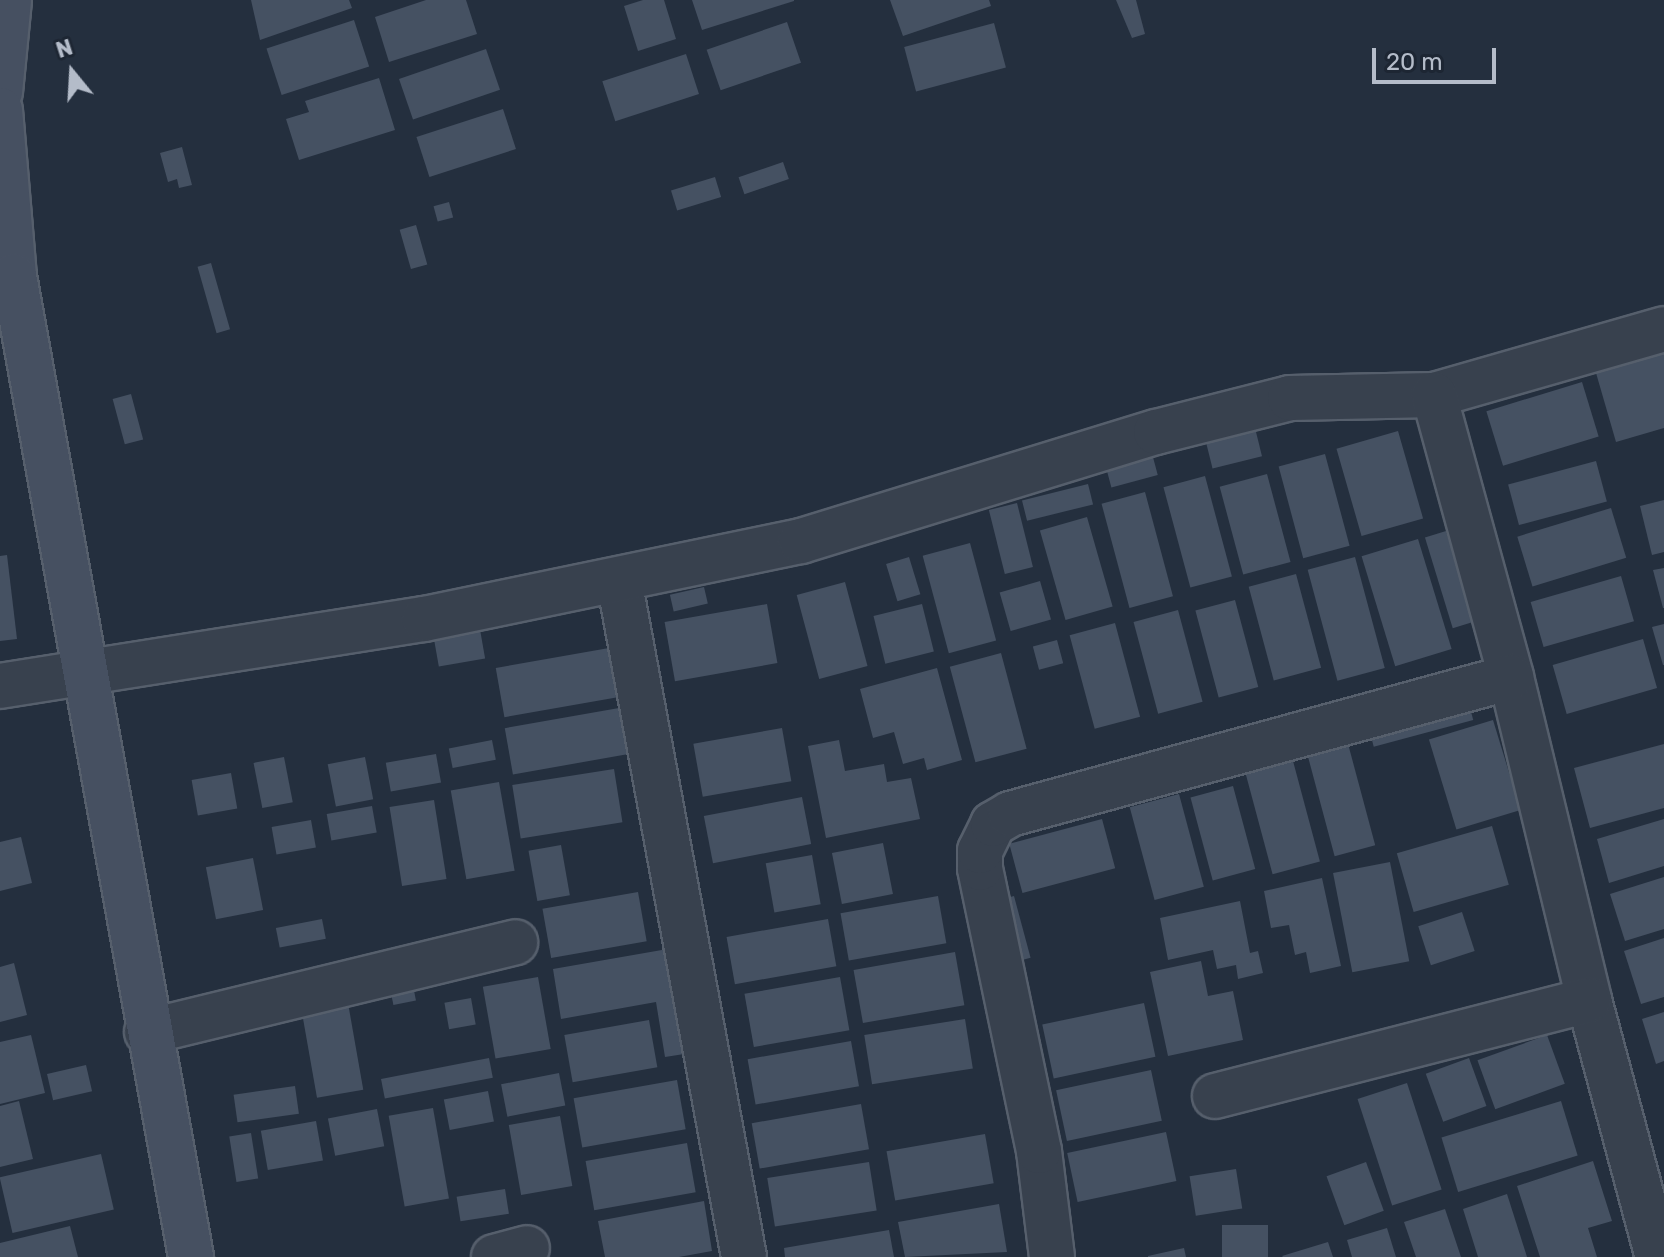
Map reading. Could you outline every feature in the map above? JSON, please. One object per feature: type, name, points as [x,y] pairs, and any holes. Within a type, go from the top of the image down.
[{"type":"street","points":[[0,92],[9,0]]},
{"type":"street","points":[[0,110],[14,276],[147,1032],[191,1257]]},
{"type":"street","points":[[0,686],[424,619],[801,541],[1156,432],[1290,398],[1434,395],[1664,329]]},
{"type":"street","points":[[1434,395],[1511,677],[1589,1000],[1658,1257]]},
{"type":"street","points":[[619,580],[744,1257]]},
{"type":"street","points":[[1052,1257],[1039,1151],[980,868],[980,851],[993,824],[1010,814],[1511,677]]},
{"type":"street","points":[[147,1032],[515,942]]},
{"type":"street","points":[[1215,1096],[1589,1000]]},
{"type":"building","points":[[251,0],[349,0],[352,8],[260,40]]},
{"type":"building","points":[[426,0],[466,0],[477,34],[389,62],[375,17]]},
{"type":"building","points":[[643,0],[664,0],[676,39],[638,51],[624,6]]},
{"type":"building","points":[[692,0],[794,0],[794,1],[702,30]]},
{"type":"building","points":[[890,0],[989,0],[991,6],[903,36]]},
{"type":"building","points":[[1116,0],[1136,0],[1145,34],[1132,38]]},
{"type":"building","points":[[354,20],[369,67],[282,95],[267,48]]},
{"type":"building","points":[[787,22],[801,63],[721,90],[707,50]]},
{"type":"building","points":[[994,23],[1006,67],[916,92],[904,47]]},
{"type":"building","points":[[486,49],[500,90],[413,120],[399,79]]},
{"type":"building","points":[[686,54],[699,94],[615,121],[602,81]]},
{"type":"building","points":[[379,78],[395,130],[299,160],[286,119],[309,112],[305,101]]},
{"type":"building","points":[[503,109],[516,149],[429,177],[416,137]]},
{"type":"building","points":[[182,147],[192,185],[179,188],[177,179],[168,182],[160,153]]},
{"type":"building","points":[[783,162],[789,179],[744,194],[739,177]]},
{"type":"building","points":[[715,177],[721,197],[677,211],[671,190]]},
{"type":"building","points":[[449,202],[453,217],[438,222],[434,206]]},
{"type":"building","points":[[416,225],[427,264],[411,269],[400,230]]},
{"type":"building","points":[[211,263],[230,329],[217,333],[198,267]]},
{"type":"building","points":[[1664,345],[1664,428],[1616,442],[1594,366]]},
{"type":"building","points":[[1582,382],[1599,437],[1503,466],[1486,411]]},
{"type":"building","points":[[131,394],[143,439],[125,444],[113,399]]},
{"type":"building","points":[[1255,428],[1262,456],[1213,468],[1206,440]]},
{"type":"building","points":[[1398,431],[1423,518],[1362,536],[1336,449]]},
{"type":"building","points":[[1150,446],[1158,475],[1111,487],[1104,458]]},
{"type":"building","points":[[1325,454],[1350,546],[1303,558],[1279,466]]},
{"type":"building","points":[[1596,461],[1607,502],[1519,525],[1508,485]]},
{"type":"building","points":[[1267,474],[1291,562],[1243,575],[1220,487]]},
{"type":"building","points":[[1205,476],[1232,576],[1190,588],[1163,487]]},
{"type":"building","points":[[1088,484],[1093,504],[1027,521],[1022,500]]},
{"type":"building","points":[[1145,492],[1173,596],[1129,608],[1102,504]]},
{"type":"building","points":[[1664,500],[1664,552],[1652,555],[1640,506]]},
{"type":"building","points":[[1017,503],[1033,567],[1005,574],[989,510]]},
{"type":"building","points":[[1611,508],[1626,558],[1532,586],[1517,537]]},
{"type":"building","points":[[1087,517],[1113,606],[1066,620],[1040,531]]},
{"type":"building","points":[[1446,531],[1474,622],[1453,628],[1425,537]]},
{"type":"building","points":[[1418,539],[1452,649],[1395,666],[1362,556]]},
{"type":"building","points":[[970,543],[996,641],[949,653],[923,556]]},
{"type":"building","points":[[7,555],[17,639],[0,641],[0,556]]},
{"type":"building","points":[[909,557],[920,594],[897,601],[886,564]]},
{"type":"building","points":[[1355,557],[1385,668],[1337,681],[1308,570]]},
{"type":"building","points":[[1664,568],[1664,608],[1663,608],[1653,570]]},
{"type":"building","points":[[1296,574],[1321,668],[1274,680],[1249,587]]},
{"type":"building","points":[[1621,576],[1634,621],[1544,647],[1531,602]]},
{"type":"building","points":[[1040,581],[1051,619],[1011,631],[1000,593]]},
{"type":"building","points":[[845,582],[868,666],[819,679],[797,595]]},
{"type":"building","points":[[704,587],[708,604],[674,611],[670,595]]},
{"type":"building","points":[[1235,600],[1258,687],[1219,698],[1195,611]]},
{"type":"building","points":[[767,604],[777,663],[675,681],[665,622]]},
{"type":"building","points":[[922,604],[934,652],[885,664],[873,616]]},
{"type":"building","points":[[1178,610],[1203,702],[1158,714],[1134,622]]},
{"type":"building","points":[[478,618],[485,658],[439,667],[432,626]]},
{"type":"building","points":[[1115,623],[1140,717],[1095,729],[1070,635]]},
{"type":"building","points":[[1664,624],[1664,665],[1663,665],[1652,627]]},
{"type":"building","points":[[1643,639],[1657,688],[1567,714],[1553,665]]},
{"type":"building","points":[[1057,640],[1063,663],[1039,670],[1033,646]]},
{"type":"building","points":[[609,648],[618,697],[504,717],[496,668]]},
{"type":"building","points":[[1001,653],[1027,749],[975,762],[950,667]]},
{"type":"building","points":[[937,668],[962,760],[927,770],[924,758],[903,764],[894,732],[873,738],[860,689]]},
{"type":"building","points":[[1466,693],[1473,720],[1374,747],[1367,720]]},
{"type":"building","points":[[619,708],[627,754],[513,774],[505,728]]},
{"type":"building","points":[[1493,720],[1520,810],[1456,829],[1429,740]]},
{"type":"building","points":[[782,728],[791,781],[703,797],[693,744]]},
{"type":"building","points":[[492,740],[496,760],[453,768],[449,748]]},
{"type":"building","points":[[839,740],[845,771],[884,764],[887,782],[911,778],[920,819],[826,838],[808,746]]},
{"type":"building","points":[[1347,740],[1375,845],[1335,856],[1306,751]]},
{"type":"building","points":[[1664,744],[1664,808],[1590,828],[1574,768]]},
{"type":"building","points":[[436,754],[441,783],[391,791],[386,763]]},
{"type":"building","points":[[284,757],[293,802],[262,808],[254,763]]},
{"type":"building","points":[[365,757],[373,799],[336,806],[328,764]]},
{"type":"building","points":[[1293,761],[1320,861],[1273,874],[1246,774]]},
{"type":"building","points":[[614,769],[622,822],[521,838],[512,785]]},
{"type":"building","points":[[231,773],[237,808],[198,815],[192,780]]},
{"type":"building","points":[[499,782],[515,871],[466,879],[451,791]]},
{"type":"building","points":[[1233,786],[1255,869],[1213,880],[1190,797]]},
{"type":"building","points":[[1179,794],[1204,887],[1155,900],[1130,807]]},
{"type":"building","points":[[802,797],[811,844],[713,863],[704,816]]},
{"type":"building","points":[[434,800],[447,879],[402,886],[390,807]]},
{"type":"building","points":[[372,806],[377,833],[331,841],[327,814]]},
{"type":"building","points":[[1102,819],[1115,868],[1022,893],[1009,844]]},
{"type":"building","points":[[1664,819],[1664,866],[1609,883],[1597,839]]},
{"type":"building","points":[[311,820],[316,848],[276,855],[272,827]]},
{"type":"building","points":[[1492,826],[1509,885],[1414,912],[1397,853]]},
{"type":"building","points":[[21,837],[32,883],[0,891],[0,842]]},
{"type":"building","points":[[883,843],[893,894],[842,904],[832,853]]},
{"type":"building","points":[[561,845],[570,895],[537,901],[529,851]]},
{"type":"building","points":[[812,855],[821,904],[774,912],[766,863]]},
{"type":"building","points":[[253,858],[263,910],[216,919],[206,867]]},
{"type":"building","points":[[1390,862],[1409,961],[1352,972],[1333,873]]},
{"type":"building","points":[[1664,877],[1664,929],[1625,941],[1610,894]]},
{"type":"building","points":[[1322,878],[1341,966],[1310,973],[1306,952],[1295,955],[1289,925],[1271,928],[1264,891]]},
{"type":"building","points":[[638,892],[647,941],[551,958],[542,909]]},
{"type":"building","points":[[938,896],[946,943],[849,960],[841,913]]},
{"type":"building","points":[[1014,896],[1031,958],[1009,964],[993,902]]},
{"type":"building","points":[[1240,901],[1250,953],[1258,951],[1263,973],[1238,979],[1236,965],[1217,969],[1213,950],[1168,960],[1160,918]]},
{"type":"building","points":[[1462,912],[1475,951],[1431,965],[1418,926]]},
{"type":"building","points":[[322,919],[326,939],[280,948],[276,928]]},
{"type":"building","points":[[828,919],[836,966],[735,984],[727,937]]},
{"type":"building","points":[[1664,938],[1664,997],[1641,1004],[1624,951]]},
{"type":"building","points":[[679,947],[697,1052],[665,1057],[656,1002],[561,1019],[553,969]]},
{"type":"building","points":[[955,952],[964,1005],[863,1023],[854,970]]},
{"type":"building","points":[[1201,961],[1208,996],[1233,991],[1243,1040],[1168,1056],[1150,972]]},
{"type":"building","points":[[14,963],[27,1015],[0,1022],[0,967]]},
{"type":"building","points":[[411,975],[416,1001],[393,1005],[388,979]]},
{"type":"building","points":[[538,977],[551,1049],[496,1059],[483,987]]},
{"type":"building","points":[[840,977],[849,1030],[754,1047],[744,994]]},
{"type":"building","points":[[471,998],[476,1025],[449,1029],[444,1003]]},
{"type":"building","points":[[348,1003],[363,1090],[317,1098],[302,1011]]},
{"type":"building","points":[[1144,1003],[1155,1057],[1054,1078],[1042,1025]]},
{"type":"building","points":[[1664,1012],[1664,1061],[1656,1064],[1642,1019]]},
{"type":"building","points":[[965,1019],[973,1068],[872,1084],[864,1035]]},
{"type":"building","points":[[649,1020],[657,1067],[573,1082],[564,1035]]},
{"type":"building","points":[[31,1035],[45,1093],[0,1104],[0,1042]]},
{"type":"building","points":[[1547,1035],[1565,1084],[1495,1109],[1477,1060]]},
{"type":"building","points":[[851,1041],[859,1086],[756,1105],[748,1059]]},
{"type":"building","points":[[489,1058],[493,1078],[385,1099],[381,1079]]},
{"type":"building","points":[[1469,1058],[1486,1106],[1443,1122],[1426,1074]]},
{"type":"building","points":[[86,1065],[92,1091],[53,1100],[47,1074]]},
{"type":"building","points":[[1151,1070],[1162,1121],[1067,1141],[1056,1090]]},
{"type":"building","points":[[559,1073],[565,1105],[507,1117],[501,1084]]},
{"type":"building","points":[[677,1080],[686,1129],[582,1147],[574,1098]]},
{"type":"building","points":[[1407,1083],[1442,1190],[1392,1206],[1358,1099]]},
{"type":"building","points":[[295,1086],[299,1114],[238,1122],[234,1095]]},
{"type":"building","points":[[488,1091],[494,1121],[450,1130],[444,1100]]},
{"type":"building","points":[[19,1101],[33,1159],[0,1167],[0,1106]]},
{"type":"building","points":[[1561,1101],[1578,1156],[1458,1192],[1441,1138]]},
{"type":"building","points":[[861,1104],[869,1149],[760,1169],[752,1123]]},
{"type":"building","points":[[433,1108],[449,1199],[405,1206],[389,1116]]},
{"type":"building","points":[[377,1109],[384,1146],[335,1156],[328,1119]]},
{"type":"building","points":[[560,1116],[572,1186],[521,1195],[509,1125]]},
{"type":"building","points":[[316,1121],[323,1160],[268,1170],[261,1131]]},
{"type":"building","points":[[1166,1132],[1176,1181],[1078,1202],[1067,1153]]},
{"type":"building","points":[[251,1133],[258,1178],[236,1182],[229,1136]]},
{"type":"building","points":[[985,1134],[994,1183],[895,1201],[887,1151]]},
{"type":"building","points":[[687,1143],[696,1192],[594,1210],[586,1161]]},
{"type":"building","points":[[101,1154],[114,1210],[12,1233],[0,1177]]},
{"type":"building","points":[[1593,1161],[1612,1221],[1588,1228],[1597,1257],[1540,1257],[1517,1186]]},
{"type":"building","points":[[869,1162],[877,1210],[775,1227],[767,1178]]},
{"type":"building","points":[[1366,1162],[1384,1211],[1344,1225],[1327,1176]]},
{"type":"building","points":[[1236,1169],[1242,1209],[1196,1216],[1190,1176]]},
{"type":"building","points":[[505,1189],[509,1214],[461,1221],[457,1197]]},
{"type":"building","points":[[1507,1194],[1527,1257],[1478,1257],[1463,1209]]},
{"type":"building","points":[[704,1201],[712,1251],[679,1257],[605,1257],[598,1221]]},
{"type":"building","points":[[999,1204],[1007,1252],[905,1257],[898,1222]]},
{"type":"building","points":[[1445,1209],[1461,1257],[1416,1257],[1404,1222]]},
{"type":"building","points":[[1222,1225],[1268,1225],[1268,1257],[1222,1257]]},
{"type":"building","points":[[70,1226],[78,1257],[0,1257],[0,1243]]},
{"type":"building","points":[[1387,1228],[1396,1257],[1352,1257],[1347,1240]]},
{"type":"building","points":[[889,1230],[894,1257],[785,1257],[784,1248]]},
{"type":"building","points":[[1328,1242],[1333,1257],[1282,1256]]},
{"type":"building","points":[[1184,1248],[1186,1257],[1148,1257],[1148,1256]]}]
